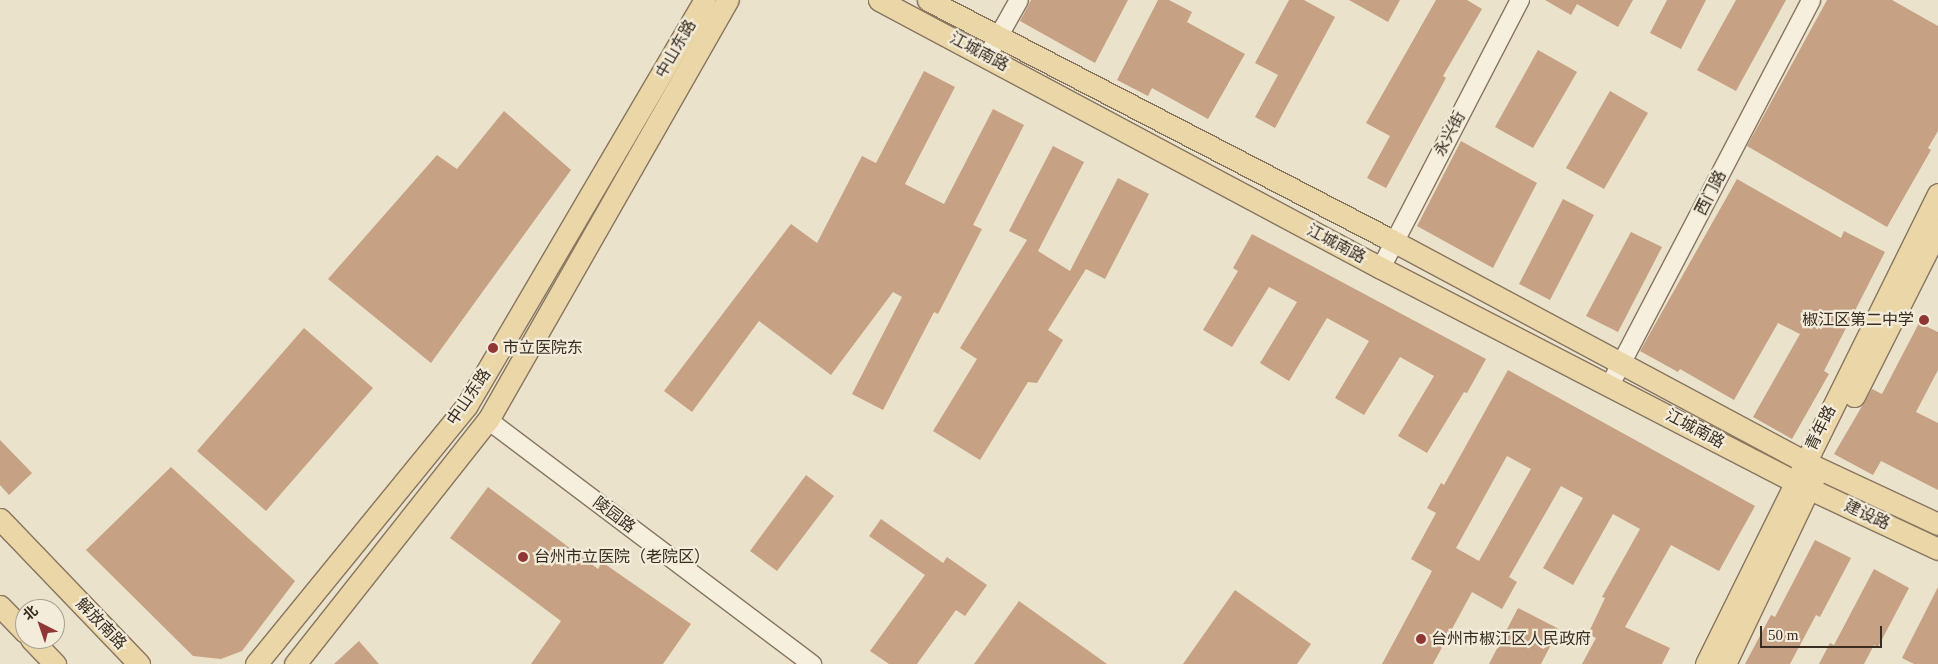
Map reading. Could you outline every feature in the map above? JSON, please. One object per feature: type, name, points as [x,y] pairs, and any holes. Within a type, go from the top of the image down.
[{"type":"main road","name":"中山东路","points":[[256,664],[467,405],[705,0]]},
{"type":"main road","name":"中山东路","points":[[295,664],[488,420],[728,0]]},
{"type":"main road","name":"江城南路","points":[[879,0],[1381,268],[1802,485]]},
{"type":"main road","name":"江城南路","points":[[928,0],[1393,241],[1811,465]]},
{"type":"main road","name":"青年路","points":[[1706,664],[1802,485],[1938,194]]},
{"type":"main road","points":[[1811,465],[1938,229]]},
{"type":"main road","name":"建设路","points":[[1811,465],[1938,524]]},
{"type":"main road","points":[[1724,664],[1802,485]]},
{"type":"main road","name":"建设路","points":[[1802,485],[1938,549]]},
{"type":"main road","name":"解放南路","points":[[0,518],[139,664]]},
{"type":"main road","points":[[0,606],[15,622]]},
{"type":"main road","points":[[41,649],[55,664]]},
{"type":"street","points":[[987,56],[1019,0]]},
{"type":"street","name":"永兴街","points":[[1381,268],[1393,241],[1520,0]]},
{"type":"street","name":"西门路","points":[[1610,385],[1811,0]]},
{"type":"street","name":"陵园路","points":[[488,420],[812,664]]},
{"type":"building","points":[[1031,0],[1128,0],[1095,63],[1020,21]]},
{"type":"building","points":[[1158,0],[1169,0],[1192,12],[1187,22],[1245,54],[1208,119],[1152,88],[1148,96],[1117,80]]},
{"type":"building","points":[[1289,0],[1304,0],[1335,17],[1275,128],[1255,117],[1278,75],[1255,63]]},
{"type":"building","points":[[1349,0],[1400,0],[1388,22]]},
{"type":"building","points":[[1436,0],[1467,0],[1482,9],[1443,76],[1446,78],[1386,188],[1367,178],[1390,136],[1366,123]]},
{"type":"building","points":[[1545,0],[1633,0],[1618,27],[1577,4],[1571,15]]},
{"type":"building","points":[[1667,0],[1706,0],[1681,49],[1650,33]]},
{"type":"building","points":[[1736,0],[1786,0],[1736,91],[1697,70]]},
{"type":"building","points":[[1827,0],[1892,0],[1938,26],[1938,131],[1928,148],[1931,150],[1887,227],[1747,146]]},
{"type":"building","points":[[1538,50],[1577,72],[1533,148],[1495,127]]},
{"type":"building","points":[[924,71],[955,87],[905,184],[944,204],[993,109],[1024,125],[973,225],[982,229],[938,314],[934,312],[883,410],[852,394],[902,297],[893,292],[831,375],[759,321],[692,412],[664,391],[791,224],[817,243],[862,156],[876,163]]},
{"type":"building","points":[[1610,91],[1648,113],[1604,189],[1566,168]]},
{"type":"building","points":[[504,111],[571,170],[431,363],[328,279],[437,155],[457,169]]},
{"type":"building","points":[[1461,141],[1537,183],[1493,268],[1417,226]]},
{"type":"building","points":[[1053,146],[1084,162],[1038,251],[1070,271],[1118,178],[1149,194],[1105,279],[1086,269],[1048,330],[1063,340],[1037,383],[1028,382],[980,460],[933,431],[977,359],[960,348],[1027,240],[1009,231]]},
{"type":"building","points":[[1737,179],[1841,238],[1844,231],[1885,252],[1824,371],[1829,374],[1792,439],[1753,417],[1800,334],[1778,323],[1734,400],[1680,369],[1678,372],[1640,351]]},
{"type":"building","points":[[1563,199],[1594,215],[1550,300],[1519,284]]},
{"type":"building","points":[[1631,232],[1662,247],[1618,332],[1586,316]]},
{"type":"building","points":[[1252,234],[1486,359],[1467,393],[1464,392],[1427,453],[1398,436],[1434,376],[1400,357],[1364,415],[1335,398],[1369,341],[1327,318],[1289,381],[1260,363],[1297,302],[1269,287],[1232,347],[1203,330],[1238,271],[1233,268]]},
{"type":"building","points":[[1919,323],[1938,332],[1938,370],[1916,412],[1938,423],[1938,490],[1881,461],[1873,475],[1834,454],[1872,389],[1882,394]]},
{"type":"building","points":[[304,328],[373,388],[266,511],[197,451]]},
{"type":"building","points":[[1508,370],[1755,506],[1719,571],[1671,545],[1625,627],[1670,648],[1662,664],[1582,664],[1596,638],[1588,634],[1605,598],[1602,597],[1640,529],[1613,514],[1573,585],[1543,568],[1583,498],[1561,486],[1509,577],[1517,582],[1502,609],[1472,592],[1433,664],[1382,664],[1432,571],[1411,559],[1436,513],[1427,508],[1441,483],[1444,485]],"holes":[[[1507,456],[1531,469],[1479,561],[1456,548]]]},
{"type":"building","points":[[0,440],[32,473],[9,495],[0,485]]},
{"type":"building","points":[[171,467],[295,581],[242,651],[221,659],[193,656],[86,550]]},
{"type":"building","points":[[806,475],[834,496],[777,571],[750,551]]},
{"type":"building","points":[[488,487],[598,569],[602,562],[691,624],[663,664],[531,664],[561,621],[450,538]]},
{"type":"building","points":[[881,519],[943,563],[947,557],[987,585],[965,616],[956,610],[917,664],[889,664],[870,651],[925,575],[869,536]]},
{"type":"building","points":[[1815,540],[1851,558],[1820,617],[1816,615],[1790,664],[1745,664],[1771,615],[1775,617]]},
{"type":"building","points":[[1874,569],[1909,588],[1878,647],[1874,645],[1864,664],[1819,664],[1830,643],[1834,645]]},
{"type":"building","points":[[1938,587],[1938,664],[1914,664],[1902,658]]},
{"type":"building","points":[[1235,590],[1311,644],[1297,664],[1183,664]]},
{"type":"building","points":[[1019,601],[1107,664],[974,664]]},
{"type":"building","points":[[1518,608],[1559,629],[1541,664],[1489,664]]},
{"type":"building","points":[[359,641],[379,664],[334,664]]},
{"type":"place","name":"椒江区第二中学","points":[[1924,320]]},
{"type":"place","name":"市立医院东","points":[[493,348]]},
{"type":"place","name":"台州市立医院（老院区）","points":[[523,557]]},
{"type":"place","name":"台州市椒江区人民政府","points":[[1421,639]]}]
